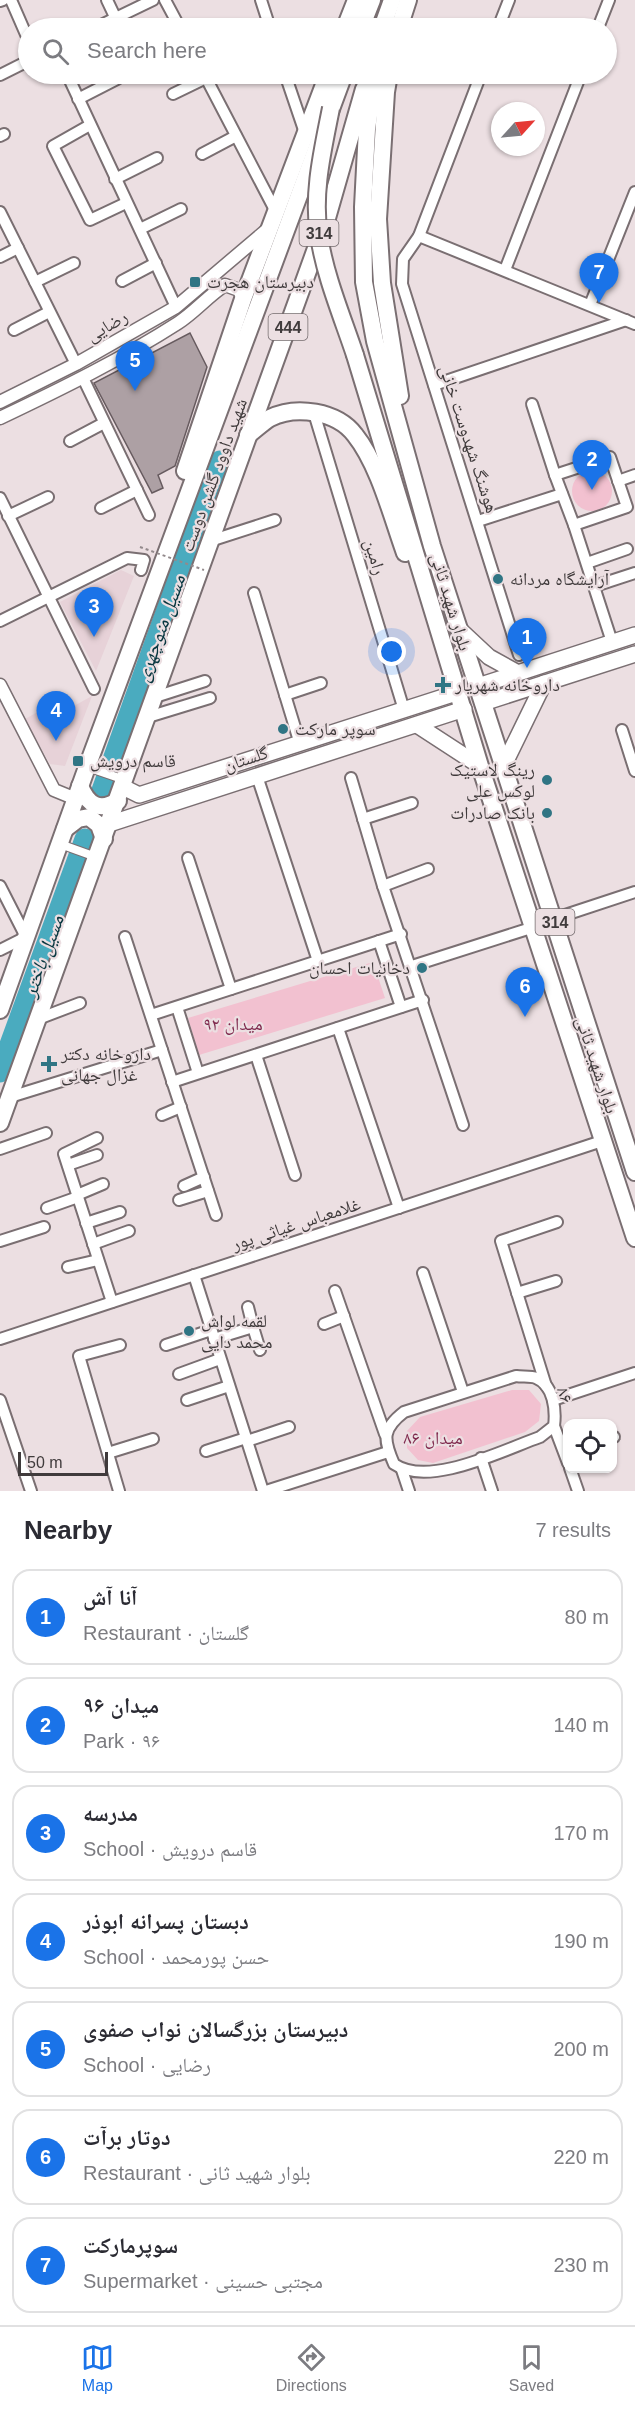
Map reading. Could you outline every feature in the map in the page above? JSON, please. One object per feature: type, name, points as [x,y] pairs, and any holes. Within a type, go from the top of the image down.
[{"type":"main road","points":[[349,18],[356,0]]},
{"type":"main road","points":[[365,18],[372,0]]},
{"type":"main road","points":[[386,18],[392,0]]},
{"type":"main road","points":[[402,18],[408,0]]},
{"type":"main road","points":[[107,713],[143,594],[243,299],[324,84]]},
{"type":"main road","name":"شهید داوود گلشن دوست","points":[[78,792],[340,84]]},
{"type":"main road","name":"شهید داوود گلشن دوست","points":[[0,1124],[327,218],[366,84]]},
{"type":"main road","name":"بلوار شهید ثانی","points":[[374,84],[367,129],[363,207],[364,282],[375,341],[459,629],[554,919],[630,1140],[635,1172]]},
{"type":"main road","points":[[388,84],[378,219],[382,283],[414,480]]},
{"type":"main road","name":"بلوار شهید ثانی","points":[[331,108],[320,171],[319,235],[531,928],[635,1238]]},
{"type":"main road","points":[[248,435],[270,418],[301,410],[329,416],[354,433],[370,458],[409,563],[437,622]]},
{"type":"main road","points":[[459,629],[489,657],[518,673]]},
{"type":"main road","points":[[459,692],[635,635]]},
{"type":"main road","points":[[464,709],[635,654]]},
{"type":"main road","points":[[504,765],[544,683]]},
{"type":"main road","name":"گلستان","points":[[139,795],[459,692]]},
{"type":"main road","name":"گلستان","points":[[107,832],[137,815],[464,709]]},
{"type":"main road","points":[[417,724],[480,766]]},
{"type":"main road","points":[[78,792],[93,806],[104,807],[122,789],[139,795],[137,815]]},
{"type":"main road","name":"444","points":[[0,1010],[78,792]]},
{"type":"main road","points":[[63,836],[78,819],[89,817],[107,832]]},
{"type":"main road","points":[[602,1141],[630,1140]]},
{"type":"street","points":[[11,0],[19,18]]},
{"type":"street","points":[[107,0],[116,18]]},
{"type":"street","points":[[118,18],[153,0]]},
{"type":"street","points":[[165,0],[175,18]]},
{"type":"street","points":[[261,0],[267,18]]},
{"type":"street","points":[[502,18],[509,0]]},
{"type":"street","points":[[602,18],[609,0]]},
{"type":"street","points":[[0,75],[18,66]]},
{"type":"street","points":[[71,84],[181,321]]},
{"type":"street","points":[[78,99],[107,84]]},
{"type":"street","points":[[173,94],[191,84]]},
{"type":"street","points":[[209,84],[275,210]]},
{"type":"street","points":[[288,84],[305,133]]},
{"type":"street","name":"هوشنگ شهدوست خانی","points":[[477,84],[420,236],[403,259],[402,284],[519,655]]},
{"type":"street","points":[[505,270],[577,84]]},
{"type":"street","points":[[90,125],[53,146],[90,220],[126,203]]},
{"type":"street","points":[[202,154],[236,136]]},
{"type":"street","points":[[115,179],[157,158]]},
{"type":"street","points":[[590,305],[635,192]]},
{"type":"street","points":[[140,229],[181,209]]},
{"type":"street","points":[[0,212],[149,515]]},
{"type":"street","name":"رضایی","points":[[0,402],[76,364],[176,307],[270,227]]},
{"type":"street","points":[[420,236],[630,322]]},
{"type":"street","points":[[0,256],[18,248]]},
{"type":"street","points":[[35,282],[74,263]]},
{"type":"street","points":[[123,281],[156,263]]},
{"type":"street","name":"رضایی","points":[[0,418],[83,378],[181,321],[205,298],[225,285],[239,290],[243,299]]},
{"type":"street","points":[[14,330],[49,312]]},
{"type":"street","points":[[434,385],[630,322]]},
{"type":"street","points":[[532,404],[612,642]]},
{"type":"street","name":"رامین","points":[[314,413],[404,710]]},
{"type":"street","points":[[70,441],[104,423]]},
{"type":"street","points":[[555,475],[610,457],[627,507],[574,525]]},
{"type":"street","points":[[618,481],[635,475]]},
{"type":"street","points":[[101,508],[136,490]]},
{"type":"street","points":[[478,521],[562,494]]},
{"type":"street","points":[[8,516],[48,497]]},
{"type":"street","points":[[0,498],[94,689]]},
{"type":"street","points":[[210,541],[275,520]]},
{"type":"street","points":[[587,563],[627,549]]},
{"type":"street","points":[[0,621],[127,558],[144,560],[141,570]]},
{"type":"street","points":[[595,586],[635,573]]},
{"type":"street","points":[[254,592],[300,744]]},
{"type":"street","points":[[155,697],[205,681]]},
{"type":"street","points":[[285,695],[321,683]]},
{"type":"street","points":[[0,685],[54,790],[78,792]]},
{"type":"street","points":[[148,717],[210,698]]},
{"type":"street","points":[[622,730],[635,771]]},
{"type":"street","points":[[87,767],[122,789]]},
{"type":"street","points":[[257,776],[318,961]]},
{"type":"street","points":[[351,778],[383,886],[464,1125]]},
{"type":"street","points":[[363,819],[412,803]]},
{"type":"street","points":[[63,836],[97,857]]},
{"type":"street","points":[[188,858],[231,989]]},
{"type":"street","points":[[383,886],[428,869]]},
{"type":"street","points":[[0,886],[26,937],[0,950]]},
{"type":"street","points":[[554,919],[635,892]]},
{"type":"street","points":[[412,966],[531,928]]},
{"type":"street","points":[[151,1015],[401,934]]},
{"type":"street","points":[[125,937],[216,1215]]},
{"type":"street","points":[[379,941],[401,1007]]},
{"type":"street","points":[[172,1082],[423,1000]]},
{"type":"street","points":[[38,1019],[80,1003]]},
{"type":"street","points":[[177,1007],[198,1073]]},
{"type":"street","points":[[338,1028],[399,1208]]},
{"type":"street","points":[[10,1097],[162,1050]]},
{"type":"street","points":[[256,1054],[295,1175]]},
{"type":"street","points":[[162,1115],[181,1107]]},
{"type":"street","points":[[0,1149],[46,1133]]},
{"type":"street","points":[[97,1138],[64,1154],[112,1302]]},
{"type":"street","name":"غلامعباس غیاثی پور","points":[[0,1339],[602,1141]]},
{"type":"street","points":[[68,1166],[97,1155]]},
{"type":"street","points":[[184,1186],[204,1177]]},
{"type":"street","points":[[47,1208],[103,1184]]},
{"type":"street","points":[[179,1200],[208,1191]]},
{"type":"street","points":[[86,1223],[120,1212]]},
{"type":"street","points":[[546,1386],[501,1241],[558,1222]]},
{"type":"street","points":[[0,1241],[44,1227]]},
{"type":"street","points":[[93,1244],[129,1231]]},
{"type":"street","points":[[68,1267],[98,1260]]},
{"type":"street","points":[[423,1273],[463,1392]]},
{"type":"street","points":[[194,1275],[264,1491],[388,1452]]},
{"type":"street","points":[[517,1293],[556,1281]]},
{"type":"street","points":[[335,1291],[385,1434],[388,1452],[394,1464],[402,1470],[409,1491]]},
{"type":"street","points":[[248,1307],[260,1350]]},
{"type":"street","points":[[324,1324],[344,1317]]},
{"type":"street","points":[[166,1345],[253,1327]]},
{"type":"street","points":[[119,1491],[79,1356],[120,1345]]},
{"type":"street","points":[[179,1374],[220,1359]]},
{"type":"street","points":[[553,1400],[635,1373]]},
{"type":"street","name":"۸۶","points":[[385,1434],[391,1422],[404,1412],[516,1376],[537,1378],[546,1386],[553,1400],[556,1414],[554,1426],[540,1437],[436,1472],[413,1473],[402,1470]]},
{"type":"street","points":[[187,1400],[229,1386]]},
{"type":"street","points":[[0,1400],[31,1491]]},
{"type":"street","points":[[554,1426],[563,1448]]},
{"type":"street","points":[[206,1451],[289,1427]]},
{"type":"street","points":[[108,1453],[153,1439]]},
{"type":"street","points":[[481,1458],[492,1491]]},
{"type":"street","points":[[572,1473],[578,1491]]},
{"type":"path","points":[[140,547],[204,570]]},
{"type":"shaded area","points":[[121,570],[134,576],[96,671],[60,602]]},
{"type":"shaded area","points":[[92,696],[65,766],[50,764],[25,719],[65,697],[72,707]]},
{"type":"green space","points":[[592,471],[606,477],[612,491],[606,505],[592,511],[578,505],[572,491],[578,477]]},
{"type":"green space","name":"میدان ۹۲","points":[[373,962],[385,998],[199,1055],[188,1018]]},
{"type":"green space","name":"میدان ۸۶","points":[[512,1390],[529,1390],[541,1404],[539,1421],[525,1432],[433,1463],[418,1460],[407,1448],[407,1431],[420,1417]]},
{"type":"building","points":[[190,333],[207,367],[175,466],[158,475],[163,488],[152,493],[94,383]]},
{"type":"waterway","name":"مسیل منوچهری","points":[[100,796],[220,461]]},
{"type":"waterway","name":"مسیل باختر","points":[[0,1072],[85,839]]},
{"type":"place","name":"دبیرستان هجرت","points":[[195,282]]},
{"type":"place","name":"سوپرمارکت","points":[[599,303]]},
{"type":"place","name":"دبیرستان بزرگسالان نواب صفوی","points":[[135,391]]},
{"type":"place","name":"میدان ۹۶","points":[[592,490]]},
{"type":"place","name":"آرایشگاه مردانه","points":[[498,579]]},
{"type":"place","name":"مدرسه","points":[[94,637]]},
{"type":"place","name":"آنا آش","points":[[527,668]]},
{"type":"place","name":"داروخانه شهریار","points":[[443,685]]},
{"type":"place","name":"سوپر مارکت","points":[[283,729]]},
{"type":"place","name":"دبستان پسرانه ابوذر","points":[[56,741]]},
{"type":"place","name":"قاسم درویش","points":[[78,761]]},
{"type":"place","name":"رینگ لاستیک لوکس علی","points":[[547,780]]},
{"type":"place","name":"بانک صادرات","points":[[547,813]]},
{"type":"place","name":"دخانیات احسان","points":[[422,968]]},
{"type":"place","name":"دوتار برآت","points":[[525,1017]]},
{"type":"place","name":"داروخانه دکتر غزال جهانی","points":[[49,1064]]},
{"type":"place","name":"لقمه لواش محمد دايى","points":[[189,1331]]}]
